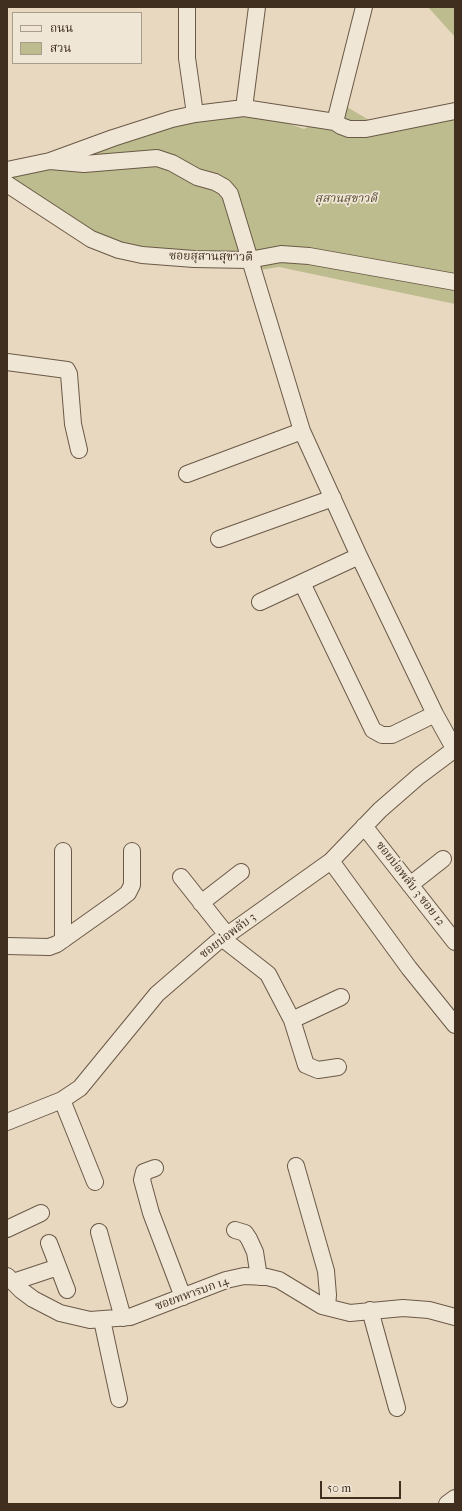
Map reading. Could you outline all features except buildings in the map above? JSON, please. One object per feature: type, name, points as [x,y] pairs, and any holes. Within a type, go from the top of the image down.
[{"type":"street","points":[[187,7],[186,58],[196,114]]},
{"type":"street","points":[[244,108],[257,7]]},
{"type":"street","points":[[335,122],[364,7]]},
{"type":"street","points":[[7,170],[50,161],[113,138],[172,119],[196,114],[244,108],[335,122],[340,126],[349,129],[366,129],[455,111]]},
{"type":"street","points":[[50,161],[84,164],[157,158],[172,163],[197,177],[215,182],[224,187],[230,194],[237,212],[249,260],[302,431],[359,556],[435,714],[455,749]]},
{"type":"street","name":"ซอยสุสานสุขาวดี","points":[[7,184],[91,239],[119,250],[142,255],[194,259],[249,260],[281,254],[309,256],[455,282]]},
{"type":"street","points":[[7,362],[67,370],[69,374],[73,424],[79,450]]},
{"type":"street","points":[[187,474],[302,431]]},
{"type":"street","points":[[219,539],[333,498]]},
{"type":"street","points":[[260,602],[359,556]]},
{"type":"street","points":[[302,583],[373,730],[382,736],[392,735],[435,714]]},
{"type":"street","name":"ซอยบ่อพลับ 3","points":[[7,1122],[62,1100],[80,1088],[98,1068],[157,994],[225,937],[331,861],[364,826],[413,781],[455,749]]},
{"type":"street","name":"ซอยบ่อพลับ 3 ซอย 12","points":[[364,826],[455,942]]},
{"type":"street","points":[[63,851],[63,940]]},
{"type":"street","points":[[7,946],[49,947],[63,940],[128,893],[132,886],[132,851]]},
{"type":"street","points":[[410,885],[443,859]]},
{"type":"street","points":[[331,861],[409,968],[455,1025]]},
{"type":"street","points":[[202,902],[241,872]]},
{"type":"street","points":[[181,877],[202,902],[225,937],[268,974],[292,1020],[306,1065],[318,1070],[338,1066]]},
{"type":"street","points":[[292,1020],[341,997]]},
{"type":"street","points":[[62,1100],[95,1182]]},
{"type":"street","points":[[296,1166],[326,1271],[328,1295],[327,1307]]},
{"type":"street","points":[[155,1168],[144,1172],[142,1180],[151,1213],[183,1297]]},
{"type":"street","points":[[7,1229],[41,1213]]},
{"type":"street","points":[[235,1230],[245,1233],[249,1239],[255,1252],[259,1277]]},
{"type":"street","points":[[99,1232],[123,1318]]},
{"type":"street","points":[[49,1243],[67,1290]]},
{"type":"street","points":[[10,1279],[58,1268]]},
{"type":"street","name":"ซอยทหารบก 14","points":[[10,1279],[33,1299],[60,1313],[90,1320],[123,1318],[226,1280],[244,1276],[279,1280],[327,1307],[350,1313],[403,1308],[430,1310],[455,1317]]},
{"type":"street","points":[[370,1310],[397,1408]]},
{"type":"street","points":[[102,1320],[119,1398]]},
{"type":"street","points":[[447,1504],[455,1498]]},
{"type":"green space","points":[[428,7],[455,7],[455,37]]},
{"type":"green space","name":"สุสานสุขาวดี","points":[[347,107],[386,130],[455,113],[455,304],[279,267],[260,270],[119,250],[7,177],[118,141],[244,108],[304,129]]}]
